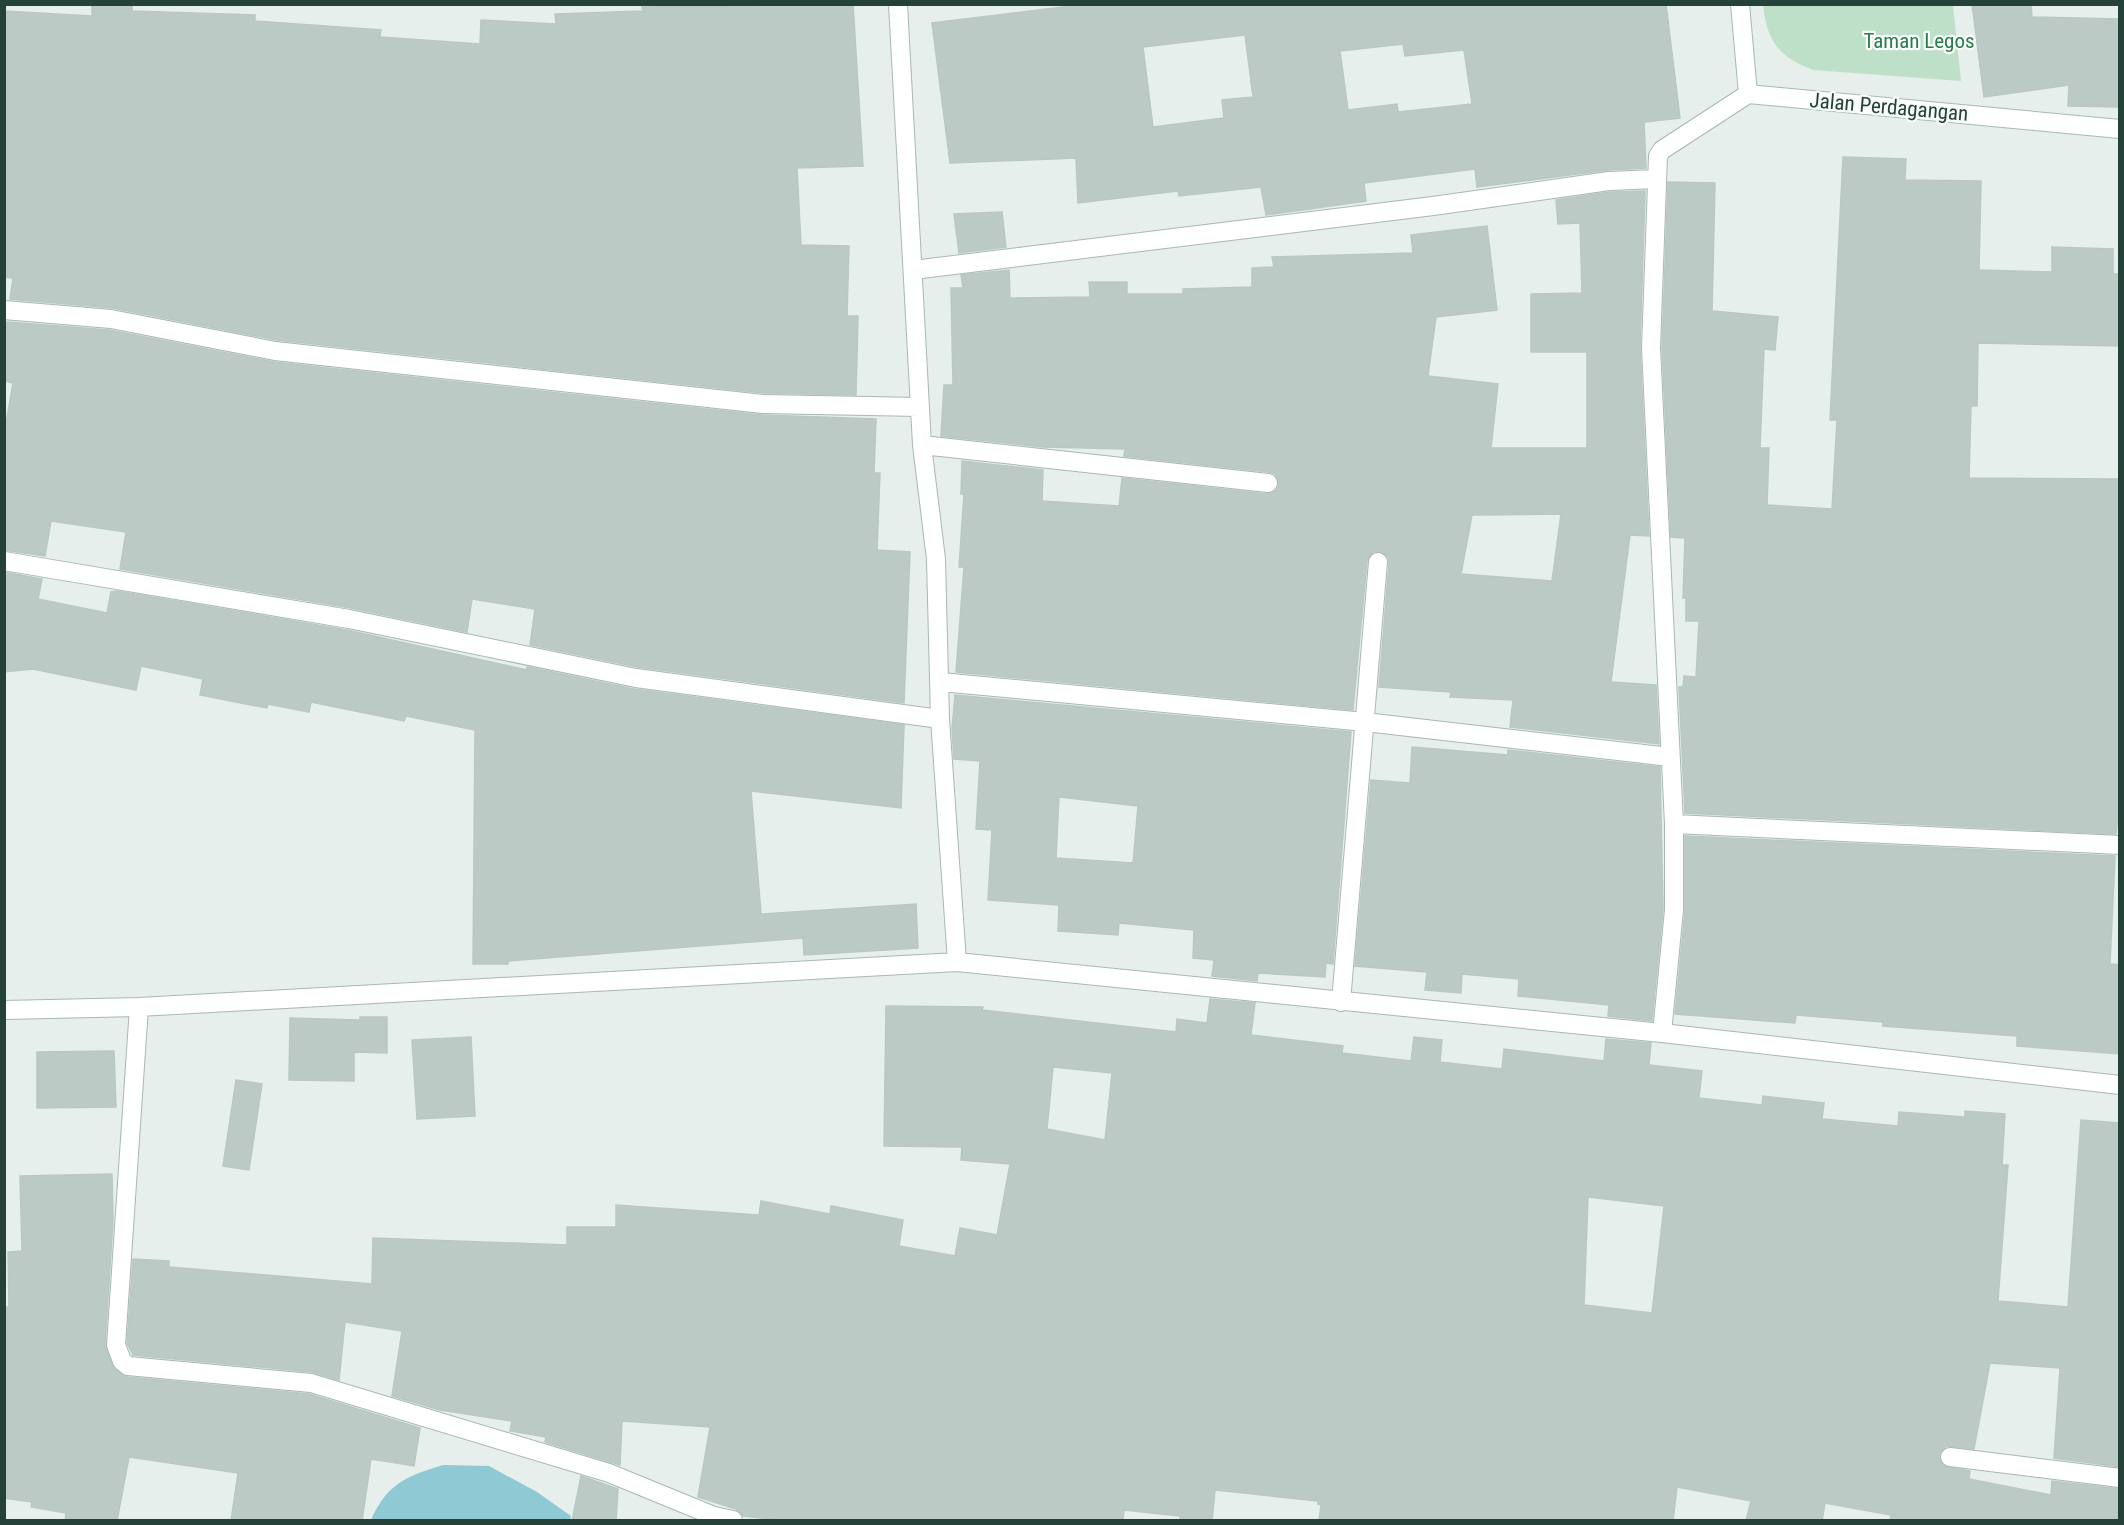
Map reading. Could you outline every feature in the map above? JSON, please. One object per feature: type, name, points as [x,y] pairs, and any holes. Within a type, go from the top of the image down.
[{"type":"street","points":[[898,4],[922,446],[936,559],[941,682],[940,719],[957,962]]},
{"type":"street","points":[[1662,1033],[1674,910],[1674,824],[1651,348],[1656,179],[1658,156],[1662,150],[1748,94],[1740,4]]},
{"type":"street","name":"Jalan Perdagangan","points":[[1748,94],[2120,129]]},
{"type":"street","points":[[913,270],[1433,206],[1609,181],[1656,179]]},
{"type":"street","points":[[4,310],[111,319],[274,351],[763,404],[920,407]]},
{"type":"street","points":[[922,446],[1268,483]]},
{"type":"street","points":[[4,561],[349,619],[636,678],[940,719]]},
{"type":"street","points":[[1341,1002],[1378,562]]},
{"type":"street","points":[[941,682],[1365,722],[1670,757]]},
{"type":"street","points":[[1674,824],[2120,845]]},
{"type":"street","points":[[4,1010],[139,1007],[957,962],[1662,1033],[2120,1084]]},
{"type":"street","points":[[139,1007],[116,1345],[122,1361],[128,1366],[311,1383],[609,1473],[714,1516],[733,1521]]},
{"type":"street","points":[[1950,1458],[2120,1478]]},
{"type":"green space","name":"Taman Legos","points":[[1763,5],[1953,5],[1961,81],[1813,70],[1791,60],[1777,46],[1768,29]]},
{"type":"water","points":[[444,1465],[489,1466],[537,1492],[571,1516],[570,1520],[371,1520],[391,1489],[409,1477]]},
{"type":"building","points":[[92,4],[132,4],[132,11],[255,15],[255,21],[381,30],[380,37],[480,44],[481,20],[556,24],[555,14],[643,11],[642,7],[853,4],[863,166],[797,168],[801,245],[849,246],[847,316],[858,316],[856,395],[764,393],[277,340],[113,308],[10,299],[13,278],[4,277],[4,11],[92,16]]},
{"type":"building","points":[[1063,4],[1666,4],[1680,118],[1644,122],[1646,168],[1608,170],[1477,187],[1475,169],[1364,183],[1366,201],[1266,215],[1261,187],[1179,196],[1178,191],[1078,203],[1076,158],[950,163],[932,23],[1063,7]],"holes":[[[1245,35],[1253,97],[1222,100],[1224,118],[1153,127],[1143,47]],[[1403,44],[1405,56],[1464,50],[1472,104],[1398,112],[1397,104],[1348,110],[1340,51]]]},
{"type":"building","points":[[1972,4],[2031,4],[2032,17],[2120,19],[2120,107],[2068,106],[2069,85],[1984,97]]},
{"type":"building","points":[[1843,157],[1906,159],[1905,180],[1981,181],[1979,270],[2052,272],[2052,247],[2113,249],[2113,274],[2120,274],[2120,346],[1978,343],[1977,406],[1971,406],[1969,478],[2120,479],[2120,824],[2117,824],[2116,834],[1685,813],[1679,687],[1683,687],[1684,676],[1696,677],[1699,621],[1686,621],[1686,598],[1683,598],[1685,538],[1671,537],[1662,348],[1668,182],[1715,183],[1712,311],[1778,317],[1775,350],[1764,349],[1760,448],[1769,448],[1767,505],[1832,509],[1837,420],[1830,420]]},
{"type":"building","points":[[1645,191],[1640,348],[1649,536],[1630,535],[1611,682],[1656,685],[1659,744],[1510,727],[1513,700],[1450,697],[1451,692],[1379,687],[1389,563],[1388,557],[1380,551],[1373,552],[1367,561],[1353,710],[956,672],[964,567],[959,567],[964,494],[961,494],[962,461],[1043,470],[1042,501],[1119,506],[1122,478],[1267,494],[1277,490],[1279,484],[1275,474],[1269,472],[1124,456],[1125,449],[1043,447],[941,436],[944,385],[953,385],[951,288],[963,288],[961,275],[1009,270],[1010,298],[1090,297],[1089,282],[1127,282],[1127,294],[1183,294],[1183,289],[1252,287],[1252,268],[1274,267],[1272,257],[1413,253],[1411,235],[1487,226],[1497,310],[1436,317],[1428,376],[1498,384],[1491,448],[1587,448],[1587,352],[1531,352],[1531,294],[1582,293],[1580,223],[1558,224],[1556,200],[1610,192]],"holes":[[[1561,514],[1552,581],[1461,574],[1472,515]]]},
{"type":"building","points":[[1002,212],[1006,247],[959,253],[954,214]]},
{"type":"building","points":[[7,322],[109,330],[274,362],[762,415],[876,419],[874,473],[880,473],[877,550],[910,552],[904,703],[638,667],[530,645],[535,609],[472,599],[467,632],[351,608],[120,569],[126,532],[51,521],[45,556],[4,550],[4,435],[13,383],[4,381]]},
{"type":"building","points":[[4,572],[42,579],[38,599],[107,613],[111,592],[117,591],[347,630],[527,670],[527,667],[634,689],[904,725],[901,808],[751,791],[761,914],[916,904],[918,948],[804,955],[803,938],[508,961],[508,964],[473,964],[475,730],[406,716],[404,721],[311,702],[309,712],[268,704],[267,708],[200,695],[203,679],[141,666],[136,690],[33,669],[4,672]]},
{"type":"building","points":[[955,695],[1351,732],[1333,964],[1326,963],[1325,977],[1258,973],[1257,981],[1212,976],[1214,960],[1193,958],[1194,930],[1119,923],[1118,935],[1058,931],[1059,905],[988,900],[992,830],[976,829],[980,761],[954,759],[952,729]],"holes":[[[1059,797],[1138,806],[1133,863],[1056,858]]]},
{"type":"building","points":[[1412,747],[1508,755],[1508,750],[1660,767],[1663,909],[1652,1021],[1608,1016],[1609,1005],[1518,996],[1519,979],[1462,974],[1461,993],[1425,990],[1427,972],[1355,966],[1371,780],[1410,783]]},
{"type":"building","points":[[1685,836],[2115,856],[2110,964],[2120,965],[2120,1054],[2017,1046],[2017,1036],[1883,1026],[1883,1022],[1796,1015],[1795,1023],[1675,1014],[1685,911]]},
{"type":"building","points":[[1210,999],[1255,1003],[1251,1035],[1343,1046],[1342,1053],[1411,1061],[1414,1037],[1442,1040],[1440,1062],[1502,1069],[1504,1049],[1604,1061],[1606,1039],[1651,1043],[1649,1065],[1702,1071],[1699,1098],[1762,1105],[1763,1096],[1824,1103],[1822,1119],[1898,1126],[1899,1112],[1965,1117],[1965,1111],[2005,1114],[2002,1165],[2008,1165],[1998,1301],[2068,1307],[2081,1120],[2120,1123],[2120,1467],[2054,1458],[2060,1368],[1990,1363],[1974,1449],[1946,1446],[1939,1456],[1944,1466],[1970,1471],[1969,1479],[2051,1495],[2052,1481],[2120,1489],[2117,1521],[1890,1521],[1891,1515],[1825,1503],[1822,1521],[1746,1521],[1751,1501],[1677,1487],[1673,1521],[1319,1521],[1321,1505],[1318,1501],[1215,1490],[1212,1521],[1180,1521],[1180,1516],[1124,1510],[1123,1521],[788,1521],[743,1516],[736,1509],[698,1497],[710,1427],[622,1421],[620,1465],[545,1442],[546,1437],[510,1431],[512,1421],[440,1410],[392,1396],[402,1331],[345,1322],[339,1380],[312,1372],[133,1355],[127,1343],[133,1259],[169,1261],[169,1267],[372,1284],[373,1238],[567,1245],[567,1227],[616,1227],[616,1205],[759,1215],[761,1201],[830,1214],[831,1206],[903,1220],[899,1246],[955,1256],[960,1228],[997,1235],[1010,1164],[961,1160],[962,1147],[884,1146],[886,1006],[983,1007],[982,1010],[1176,1032],[1177,1019],[1207,1023]],"holes":[[[1053,1067],[1112,1073],[1105,1140],[1047,1129]],[[1588,1197],[1664,1206],[1652,1313],[1584,1305]]]},
{"type":"building","points":[[360,1017],[387,1017],[387,1053],[354,1052],[354,1081],[289,1080],[290,1018],[360,1020]]},
{"type":"building","points":[[471,1037],[475,1116],[417,1119],[412,1040]]},
{"type":"building","points":[[114,1051],[116,1107],[37,1108],[37,1052]]},
{"type":"building","points":[[236,1080],[262,1084],[249,1170],[223,1166]]},
{"type":"building","points":[[112,1174],[113,1221],[105,1344],[114,1369],[127,1377],[309,1394],[420,1428],[414,1466],[371,1459],[362,1521],[231,1521],[238,1473],[129,1457],[117,1521],[65,1521],[66,1513],[31,1507],[32,1502],[4,1498],[5,1307],[9,1307],[8,1252],[22,1251],[20,1176]]},
{"type":"building","points":[[581,1476],[618,1489],[616,1521],[572,1521]]}]
